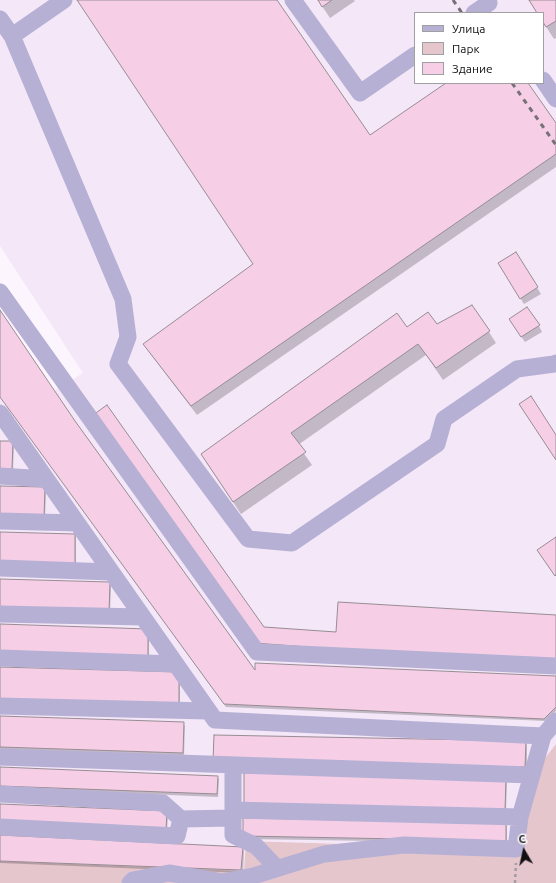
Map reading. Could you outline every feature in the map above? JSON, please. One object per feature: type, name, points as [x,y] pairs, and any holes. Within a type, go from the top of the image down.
[{"type":"lane","points":[[12,36],[64,0]]},
{"type":"lane","points":[[293,0],[360,93],[414,56]]},
{"type":"lane","points":[[476,12],[490,5]]},
{"type":"lane","points":[[0,19],[12,36],[123,299],[128,337],[118,364],[248,539],[292,543],[437,444],[444,419],[517,368],[556,363]]},
{"type":"lane","points":[[544,81],[556,99]]},
{"type":"lane","points":[[0,292],[257,652],[556,666]]},
{"type":"lane","points":[[0,413],[6,431],[46,479],[215,720],[543,736]]},
{"type":"lane","points":[[0,476],[46,479]]},
{"type":"lane","points":[[0,521],[77,523]]},
{"type":"lane","points":[[0,568],[111,572]]},
{"type":"lane","points":[[0,614],[143,617]]},
{"type":"lane","points":[[0,658],[175,664]]},
{"type":"lane","points":[[0,706],[208,711]]},
{"type":"lane","points":[[130,883],[133,880],[169,874],[222,882],[253,876],[324,854],[404,845],[516,848],[520,817],[543,736],[556,721]]},
{"type":"lane","points":[[0,757],[532,775]]},
{"type":"lane","points":[[233,765],[233,835],[256,846],[277,868]]},
{"type":"lane","points":[[0,794],[163,803],[181,819],[233,814],[520,817]]},
{"type":"lane","points":[[0,828],[177,836],[181,819]]},
{"type":"shaded area","points":[[0,0],[556,0],[556,744],[542,762],[516,849],[246,841],[245,871],[0,861],[0,349],[40,399],[83,373],[0,246]]},
{"type":"green space","points":[[556,744],[556,883],[0,883],[0,861],[244,871],[246,841],[516,849],[542,762]]},
{"type":"building","points":[[77,0],[277,0],[370,135],[445,84],[529,84],[556,123],[556,154],[191,406],[143,344],[253,264]]},
{"type":"building","points":[[318,0],[332,0],[322,7]]},
{"type":"building","points":[[529,0],[556,0],[556,21],[546,27],[544,24],[544,12],[536,12]]},
{"type":"building","points":[[516,252],[538,287],[520,299],[498,263]]},
{"type":"building","points":[[472,305],[490,331],[436,368],[418,344],[291,433],[306,452],[233,502],[201,454],[397,313],[407,327],[428,312],[437,324]]},
{"type":"building","points":[[527,307],[540,325],[521,337],[509,319]]},
{"type":"building","points":[[0,310],[75,421],[255,670],[255,663],[556,676],[556,707],[544,719],[224,704],[0,397]]},
{"type":"building","points":[[531,396],[556,435],[556,460],[519,404]]},
{"type":"building","points":[[107,405],[264,627],[336,632],[338,602],[556,615],[556,662],[254,643],[93,415]]},
{"type":"building","points":[[0,441],[13,441],[12,469],[0,469]]},
{"type":"building","points":[[0,486],[45,487],[44,517],[0,516]]},
{"type":"building","points":[[0,532],[75,534],[75,565],[0,563]]},
{"type":"building","points":[[556,537],[556,575],[555,576],[537,550]]},
{"type":"building","points":[[0,579],[110,582],[109,612],[0,609]]},
{"type":"building","points":[[0,624],[148,629],[148,658],[0,653]]},
{"type":"building","points":[[0,667],[179,672],[179,703],[0,699]]},
{"type":"building","points":[[0,716],[184,722],[183,753],[0,747]]},
{"type":"building","points":[[214,735],[526,741],[525,767],[213,761]]},
{"type":"building","points":[[0,767],[218,776],[217,794],[0,786]]},
{"type":"building","points":[[244,773],[506,778],[505,810],[244,805]]},
{"type":"building","points":[[0,804],[167,811],[166,830],[0,823]]},
{"type":"building","points":[[243,818],[506,823],[506,841],[243,836]]},
{"type":"building","points":[[0,835],[243,847],[241,870],[0,861]]},
{"type":"railway","points":[[453,0],[461,12]]},
{"type":"railway","points":[[513,84],[556,145]]}]
